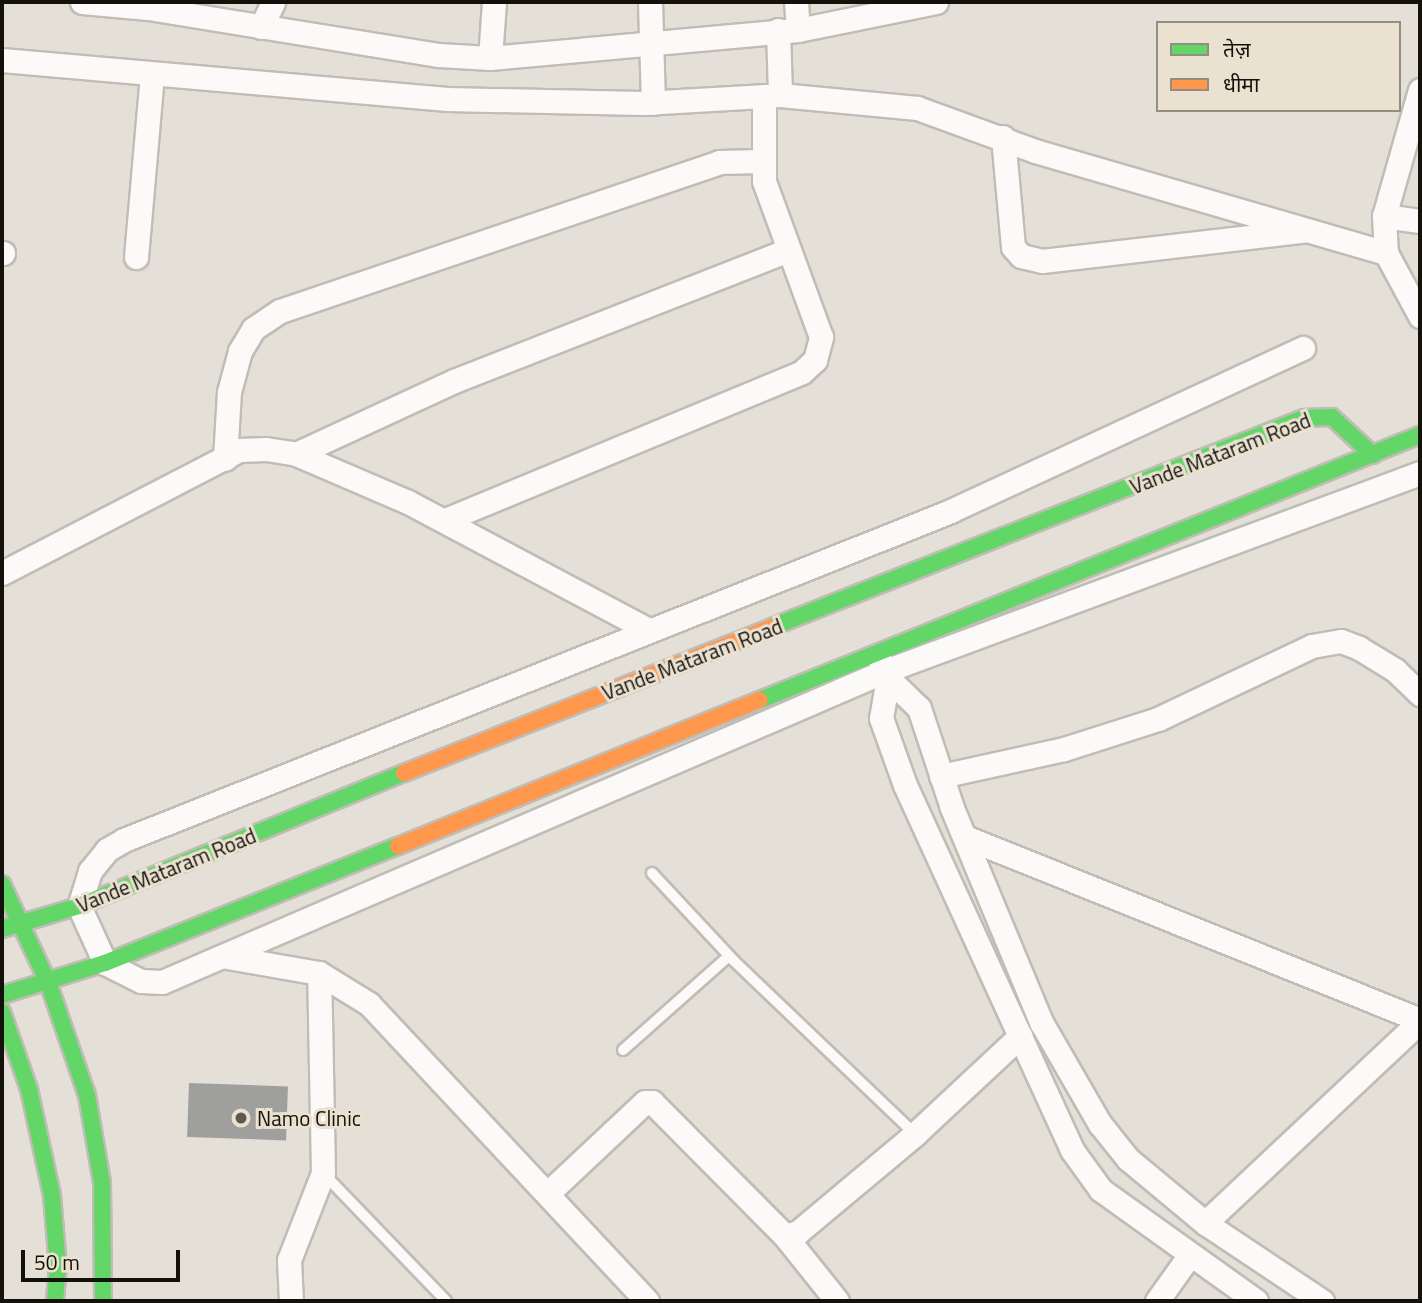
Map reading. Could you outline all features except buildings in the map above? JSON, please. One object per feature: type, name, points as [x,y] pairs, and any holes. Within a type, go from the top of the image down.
[{"type":"main road","name":"Vande Mataram Road","points":[[2,929],[79,906],[480,742],[1304,418],[1332,417],[1373,454]]},
{"type":"main road","points":[[2,995],[105,964],[883,667],[1420,435]]},
{"type":"main road","points":[[2,884],[48,982],[102,1182],[103,1301]]},
{"type":"main road","points":[[2,1012],[35,1088],[52,1195],[58,1266],[55,1301]]},
{"type":"street","points":[[82,2],[157,5],[261,27],[439,55],[490,58],[788,30],[936,2]]},
{"type":"street","points":[[261,27],[273,2]]},
{"type":"street","points":[[490,58],[494,2]]},
{"type":"street","points":[[650,2],[653,103]]},
{"type":"street","points":[[445,520],[802,372],[815,360],[821,337],[764,181],[762,161],[772,96],[796,2]]},
{"type":"street","points":[[2,60],[447,99],[653,103],[772,96],[917,108],[1003,137],[1035,151],[1386,253]]},
{"type":"street","points":[[136,257],[152,75]]},
{"type":"street","points":[[1420,90],[1384,216],[1386,253],[1420,316]]},
{"type":"street","points":[[1003,137],[1013,247],[1021,256],[1042,261],[1306,230]]},
{"type":"street","points":[[225,459],[229,392],[240,351],[253,329],[280,311],[719,162],[762,161]]},
{"type":"street","points":[[1384,216],[1420,221]]},
{"type":"street","points":[[296,454],[454,381],[788,250]]},
{"type":"street","points":[[1303,348],[951,510],[124,840],[107,850],[90,871],[79,906],[105,964],[141,981],[162,982],[226,957],[883,667],[1420,473]]},
{"type":"street","points":[[2,573],[239,450],[296,454],[445,520],[649,630]]},
{"type":"street","points":[[941,776],[1064,750],[1158,719],[1312,646],[1341,641],[1359,648],[1395,670],[1420,694]]},
{"type":"street","points":[[883,667],[919,708],[941,776],[1041,1023],[1100,1124],[1128,1159],[1205,1223],[1322,1301]]},
{"type":"street","points":[[883,667],[881,719],[905,785],[1072,1150],[1101,1190],[1189,1256],[1256,1301]]},
{"type":"street","points":[[965,837],[1420,1020],[1205,1223]]},
{"type":"street","points":[[226,957],[319,973],[369,1004],[400,1032],[647,1301]]},
{"type":"street","points":[[291,1301],[289,1260],[323,1173],[319,973]]},
{"type":"street","points":[[785,1236],[798,1232],[915,1134],[1020,1036]]},
{"type":"street","points":[[548,1193],[645,1102],[652,1102],[785,1236],[837,1301]]},
{"type":"street","points":[[1157,1301],[1189,1256]]},
{"type":"lane","points":[[652,873],[729,956],[915,1134]]},
{"type":"lane","points":[[623,1050],[729,956]]},
{"type":"lane","points":[[323,1173],[446,1301]]},
{"type":"traffic: fast","points":[[772,627],[1304,418],[1332,417],[1373,455]]},
{"type":"traffic: fast","points":[[760,700],[1420,435]]},
{"type":"traffic: fast","points":[[2,929],[79,906],[404,773]]},
{"type":"traffic: fast","points":[[2,995],[105,963],[398,846]]},
{"type":"traffic: fast","points":[[2,884],[48,982],[87,1095],[102,1183],[103,1301]]},
{"type":"traffic: fast","points":[[2,1012],[29,1089],[52,1195],[58,1266],[55,1301]]},
{"type":"traffic: slow","points":[[404,773],[772,627]]},
{"type":"traffic: slow","points":[[398,846],[760,700]]},
{"type":"place","name":"Namo Clinic","points":[[241,1118]]}]
